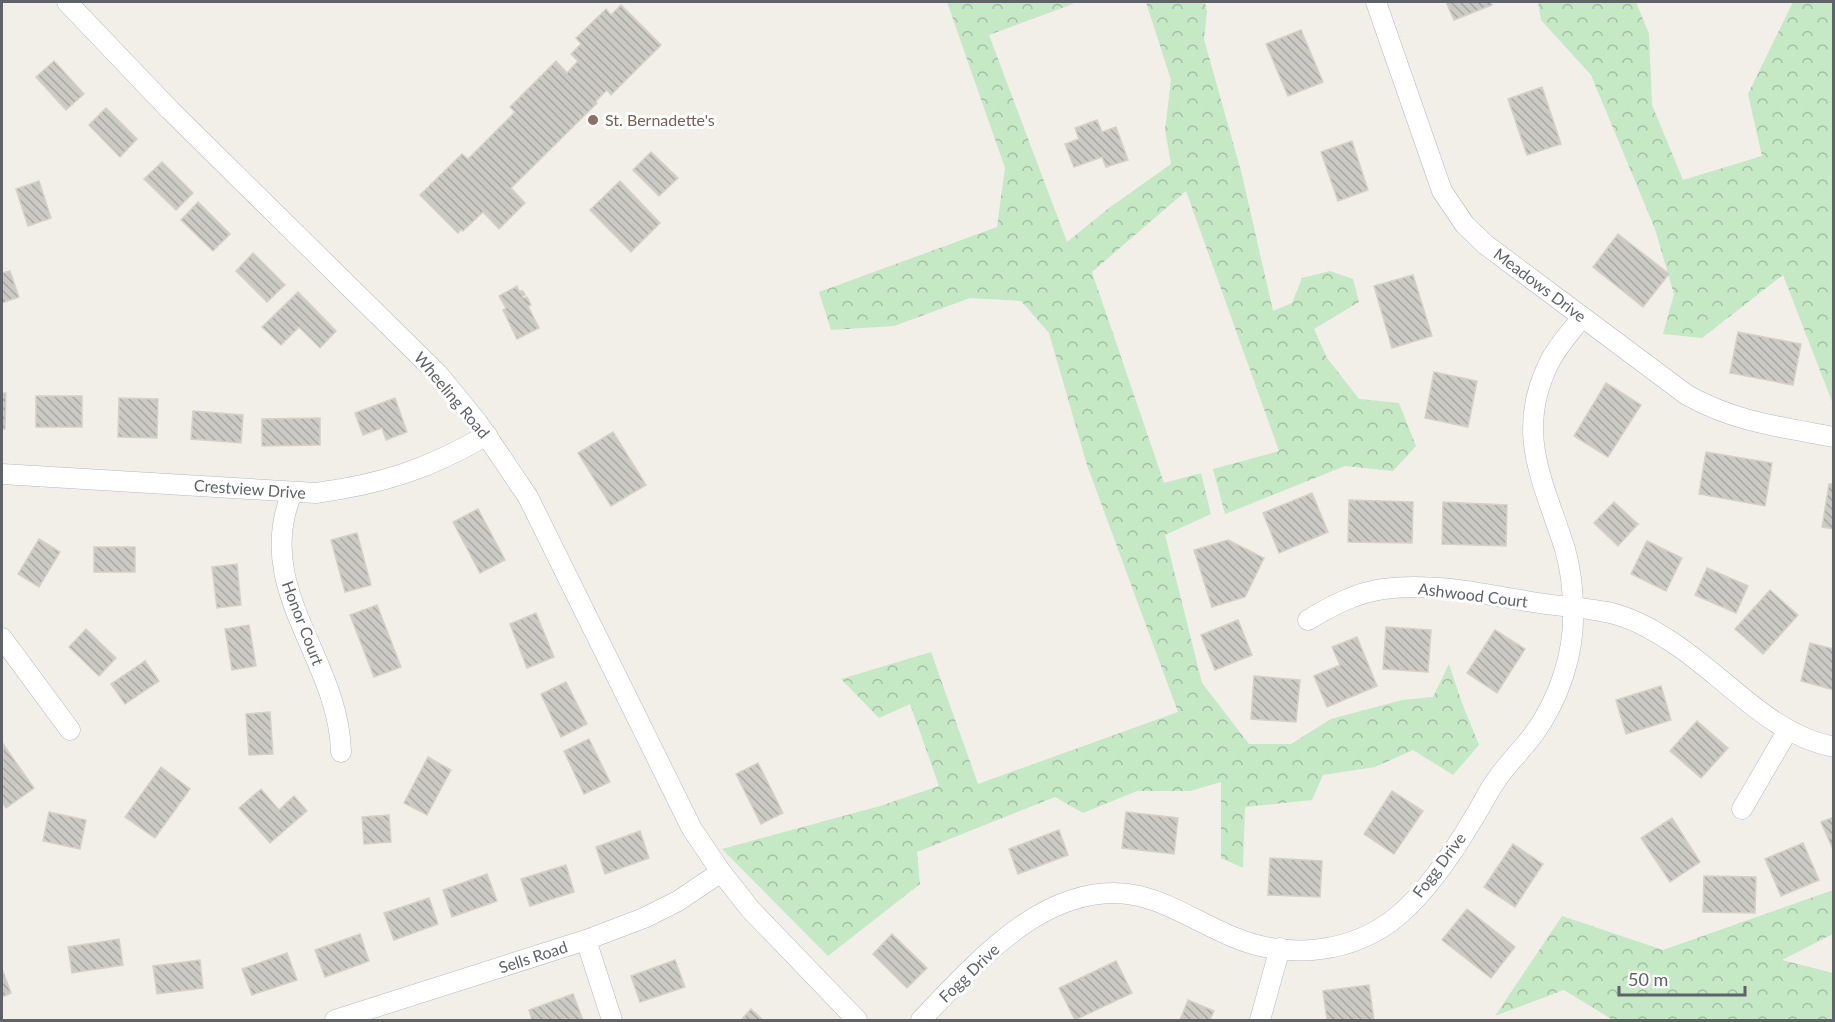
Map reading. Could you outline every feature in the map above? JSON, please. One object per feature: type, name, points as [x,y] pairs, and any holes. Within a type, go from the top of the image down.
[{"type":"street","name":"Wheeling Road","points":[[67,2],[178,118],[432,368],[487,435],[528,497],[692,829],[721,872],[751,910],[857,1020]]},
{"type":"street","name":"Meadows Drive","points":[[1376,2],[1442,191],[1465,225],[1486,246],[1705,405],[1749,421],[1833,437]]},
{"type":"street","name":"Fogg Drive","points":[[921,1020],[991,951],[1029,920],[1073,899],[1097,894],[1122,893],[1147,896],[1236,938],[1280,948],[1309,951],[1334,948],[1357,941],[1380,929],[1416,897],[1448,859],[1494,783],[1534,734],[1555,696],[1570,652],[1573,635],[1573,608],[1566,552],[1536,463],[1533,422],[1541,382],[1552,358],[1582,317]]},
{"type":"street","name":"Crestview Drive","points":[[2,474],[316,493],[360,487],[403,475],[444,458],[487,435]]},
{"type":"street","name":"Honor Court","points":[[292,493],[280,536],[282,561],[295,609],[332,696],[340,733],[340,753]]},
{"type":"street","name":"Ashwood Court","points":[[1308,620],[1352,597],[1400,587],[1472,592],[1573,608]]},
{"type":"street","points":[[1573,608],[1602,611],[1647,627],[1669,640],[1764,714],[1812,741],[1833,747]]},
{"type":"street","points":[[2,638],[70,730]]},
{"type":"street","points":[[1742,810],[1788,729]]},
{"type":"street","name":"Sells Road","points":[[335,1020],[586,940],[644,918],[678,901],[721,872]]},
{"type":"street","points":[[586,940],[612,1020]]},
{"type":"street","points":[[1260,1020],[1280,948]]},
{"type":"green space","points":[[947,2],[1072,2],[1073,4],[989,35],[1067,242],[1109,208],[1171,164],[1165,130],[1171,80],[1146,2],[1205,2],[1207,12],[1204,39],[1242,175],[1273,311],[1292,303],[1302,278],[1330,271],[1353,279],[1359,302],[1314,329],[1327,358],[1359,399],[1399,403],[1416,446],[1393,471],[1345,466],[1225,514],[1213,469],[1279,451],[1186,191],[1092,272],[1164,483],[1201,473],[1211,514],[1165,535],[1202,683],[1249,744],[1291,744],[1331,719],[1402,700],[1433,697],[1449,664],[1479,745],[1453,775],[1413,750],[1375,767],[1323,775],[1312,800],[1245,807],[1243,868],[1221,858],[1221,782],[1190,791],[1137,791],[1083,813],[1055,797],[917,852],[920,884],[828,956],[722,849],[880,806],[939,786],[910,704],[879,718],[841,679],[931,652],[978,784],[1178,712],[1087,465],[1049,333],[1021,301],[970,298],[894,326],[831,330],[819,292],[997,227],[1005,168]]},
{"type":"green space","points":[[1538,2],[1636,2],[1649,34],[1652,105],[1683,180],[1762,156],[1748,94],[1793,2],[1833,2],[1833,404],[1783,275],[1702,338],[1663,334],[1674,294],[1655,229],[1591,75],[1541,20]]},
{"type":"green space","points":[[1833,890],[1833,934],[1782,960],[1833,973],[1833,1020],[1613,1020],[1564,990],[1495,1016],[1562,916],[1663,950]]},
{"type":"building","points":[[1446,2],[1491,2],[1492,5],[1454,20]]},
{"type":"building","points":[[621,5],[661,45],[611,95],[607,90],[596,101],[597,103],[511,188],[525,203],[499,229],[483,212],[458,233],[420,195],[462,154],[468,159],[515,112],[510,107],[556,61],[567,73],[578,61],[571,54],[581,44],[576,38],[606,9],[611,15]]},
{"type":"building","points":[[1301,30],[1323,82],[1288,96],[1266,44]]},
{"type":"building","points":[[54,61],[84,94],[66,110],[36,77]]},
{"type":"building","points":[[1542,87],[1561,144],[1527,155],[1508,99]]},
{"type":"building","points":[[106,108],[137,139],[120,157],[89,125]]},
{"type":"building","points":[[1097,120],[1102,132],[1116,127],[1128,160],[1106,167],[1102,157],[1074,167],[1065,144],[1079,139],[1075,128]]},
{"type":"building","points":[[1352,141],[1368,190],[1338,201],[1321,152]]},
{"type":"building","points":[[651,152],[678,178],[659,196],[633,170]]},
{"type":"building","points":[[162,162],[193,193],[176,210],[144,179]]},
{"type":"building","points":[[39,181],[51,218],[28,226],[16,189]]},
{"type":"building","points":[[620,181],[660,223],[631,252],[590,210]]},
{"type":"building","points":[[198,202],[230,234],[213,251],[181,220]]},
{"type":"building","points":[[1618,234],[1669,274],[1643,307],[1593,267]]},
{"type":"building","points":[[253,253],[285,285],[267,302],[236,271]]},
{"type":"building","points":[[10,271],[19,297],[2,303],[2,273]]},
{"type":"building","points":[[1413,275],[1432,336],[1392,348],[1374,286]]},
{"type":"building","points":[[517,286],[519,291],[523,291],[525,295],[522,296],[527,297],[531,305],[528,306],[539,328],[517,339],[503,310],[506,308],[499,296]]},
{"type":"building","points":[[298,292],[336,331],[320,348],[299,327],[281,345],[262,327]]},
{"type":"building","points":[[1738,332],[1801,344],[1793,385],[1730,373]]},
{"type":"building","points":[[1434,372],[1477,381],[1468,427],[1425,418]]},
{"type":"building","points":[[1606,383],[1641,405],[1608,457],[1574,436]]},
{"type":"building","points":[[2,393],[6,393],[5,429],[2,429]]},
{"type":"building","points":[[36,396],[82,396],[82,427],[36,427]]},
{"type":"building","points":[[119,398],[158,399],[157,438],[118,437]]},
{"type":"building","points":[[395,398],[407,432],[386,440],[382,428],[363,435],[355,413]]},
{"type":"building","points":[[193,411],[243,415],[241,443],[191,439]]},
{"type":"building","points":[[320,418],[320,445],[262,446],[262,419]]},
{"type":"building","points":[[613,432],[646,485],[611,506],[578,453]]},
{"type":"building","points":[[1706,452],[1772,463],[1765,506],[1699,494]]},
{"type":"building","points":[[1829,484],[1834,484],[1834,529],[1822,527]]},
{"type":"building","points":[[1312,493],[1328,532],[1279,553],[1263,513]]},
{"type":"building","points":[[1349,500],[1413,502],[1412,543],[1348,542]]},
{"type":"building","points":[[1443,502],[1507,505],[1506,546],[1442,544]]},
{"type":"building","points":[[1614,502],[1638,524],[1618,546],[1594,523]]},
{"type":"building","points":[[478,509],[505,560],[480,573],[453,522]]},
{"type":"building","points":[[357,533],[371,585],[345,592],[331,540]]},
{"type":"building","points":[[39,539],[60,552],[39,587],[18,574]]},
{"type":"building","points":[[1228,540],[1264,558],[1245,597],[1212,607],[1194,550]]},
{"type":"building","points":[[1647,541],[1682,558],[1666,591],[1631,574]]},
{"type":"building","points":[[94,547],[135,547],[135,572],[94,572]]},
{"type":"building","points":[[237,564],[241,605],[217,608],[212,567]]},
{"type":"building","points":[[1707,568],[1748,586],[1736,613],[1695,595]]},
{"type":"building","points":[[1770,590],[1798,615],[1763,654],[1735,629]]},
{"type":"building","points":[[377,605],[401,667],[374,677],[350,615]]},
{"type":"building","points":[[536,613],[554,657],[527,668],[510,624]]},
{"type":"building","points":[[1238,620],[1252,655],[1215,670],[1201,635]]},
{"type":"building","points":[[249,625],[256,666],[232,670],[225,629]]},
{"type":"building","points":[[1386,627],[1431,630],[1428,672],[1383,669]]},
{"type":"building","points":[[86,629],[116,658],[99,676],[69,647]]},
{"type":"building","points":[[1495,630],[1525,649],[1497,693],[1467,673]]},
{"type":"building","points":[[1357,637],[1377,686],[1327,707],[1314,676],[1340,665],[1332,647]]},
{"type":"building","points":[[1810,643],[1834,649],[1834,690],[1801,681]]},
{"type":"building","points":[[145,661],[159,681],[125,704],[111,684]]},
{"type":"building","points":[[1254,676],[1300,680],[1296,722],[1251,719]]},
{"type":"building","points":[[566,682],[587,724],[561,737],[541,694]]},
{"type":"building","points":[[1661,686],[1671,720],[1626,734],[1616,700]]},
{"type":"building","points":[[270,712],[273,754],[249,755],[246,714]]},
{"type":"building","points":[[1697,721],[1728,748],[1701,778],[1670,751]]},
{"type":"building","points":[[589,739],[610,782],[584,794],[564,751]]},
{"type":"building","points":[[3,744],[34,788],[6,808],[2,802]]},
{"type":"building","points":[[428,757],[451,770],[427,815],[404,803]]},
{"type":"building","points":[[758,763],[783,813],[761,824],[736,774]]},
{"type":"building","points":[[161,767],[190,789],[155,838],[125,817]]},
{"type":"building","points":[[261,789],[279,810],[294,796],[307,811],[270,843],[239,808]]},
{"type":"building","points":[[1392,791],[1423,811],[1394,854],[1364,834]]},
{"type":"building","points":[[49,812],[86,820],[80,849],[43,841]]},
{"type":"building","points":[[1126,812],[1178,818],[1174,854],[1122,848]]},
{"type":"building","points":[[389,815],[391,842],[364,844],[362,817]]},
{"type":"building","points":[[1834,817],[1834,852],[1821,822]]},
{"type":"building","points":[[1672,818],[1700,862],[1670,882],[1641,838]]},
{"type":"building","points":[[1059,830],[1068,855],[1018,874],[1009,849]]},
{"type":"building","points":[[640,831],[649,858],[605,874],[596,847]]},
{"type":"building","points":[[1803,843],[1819,880],[1781,896],[1765,859]]},
{"type":"building","points":[[1513,844],[1543,864],[1515,907],[1484,887]]},
{"type":"building","points":[[1270,858],[1322,861],[1320,897],[1268,895]]},
{"type":"building","points":[[566,865],[574,892],[530,906],[521,879]]},
{"type":"building","points":[[487,874],[497,901],[452,917],[443,890]]},
{"type":"building","points":[[1704,876],[1756,877],[1755,913],[1703,912]]},
{"type":"building","points":[[429,898],[438,924],[394,940],[384,913]]},
{"type":"building","points":[[1467,909],[1515,947],[1491,978],[1442,940]]},
{"type":"building","points":[[360,934],[369,961],[325,977],[315,950]]},
{"type":"building","points":[[892,934],[927,968],[907,988],[873,954]]},
{"type":"building","points":[[119,939],[123,965],[72,973],[68,947]]},
{"type":"building","points":[[287,953],[297,980],[252,995],[242,969]]},
{"type":"building","points":[[200,960],[203,988],[157,994],[153,966]]},
{"type":"building","points":[[675,960],[685,987],[640,1002],[631,976]]},
{"type":"building","points":[[1116,961],[1132,993],[1075,1020],[1059,988]]},
{"type":"building","points":[[2,969],[11,993],[2,997]]},
{"type":"building","points":[[1369,985],[1374,1020],[1327,1020],[1323,991]]},
{"type":"building","points":[[573,994],[583,1020],[532,1020],[529,1010]]},
{"type":"building","points":[[1188,1000],[1214,1011],[1210,1020],[1180,1020]]},
{"type":"building","points":[[751,1009],[763,1020],[741,1020]]},
{"type":"place","name":"St. Bernadette's","points":[[593,120]]}]
